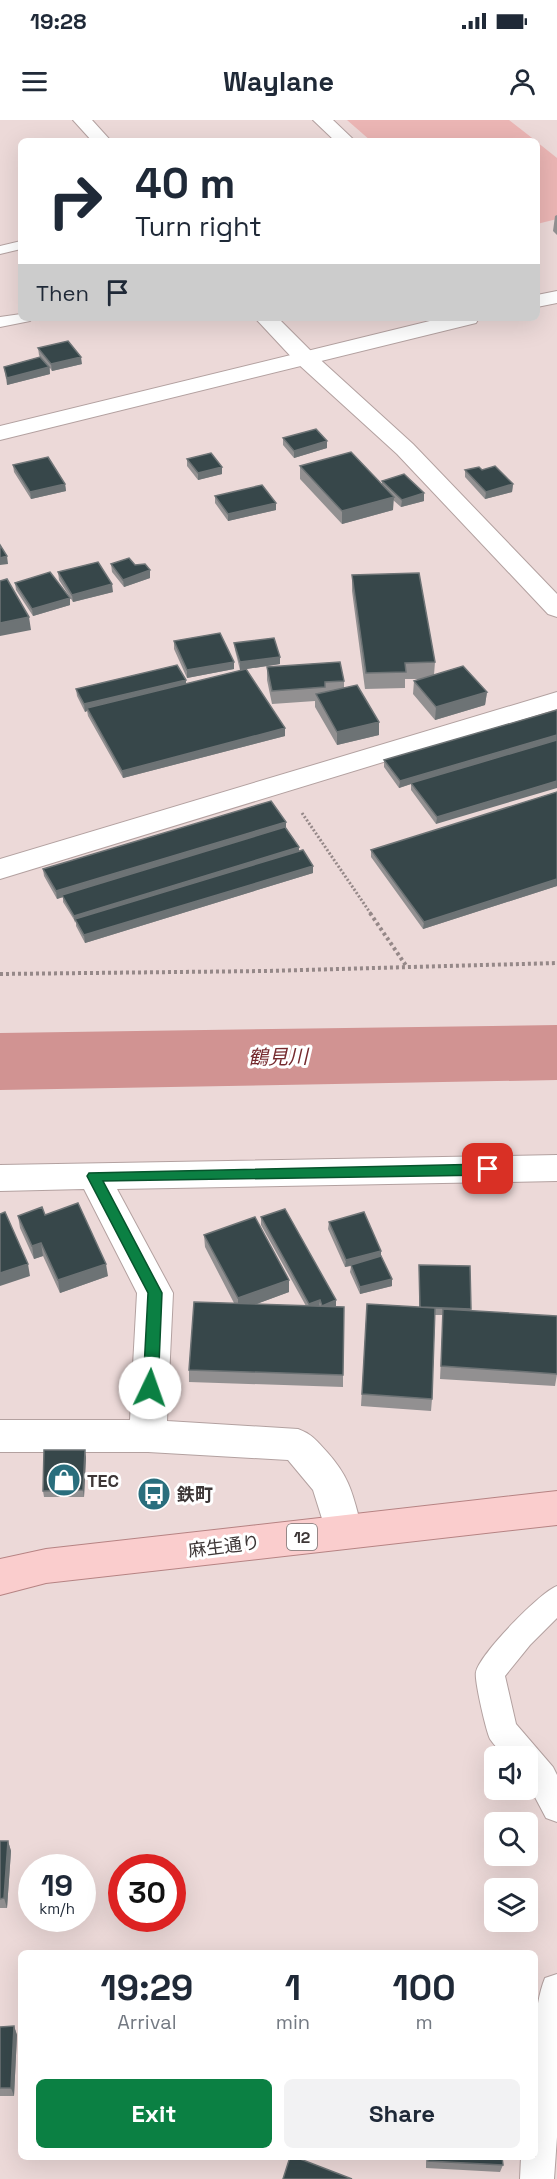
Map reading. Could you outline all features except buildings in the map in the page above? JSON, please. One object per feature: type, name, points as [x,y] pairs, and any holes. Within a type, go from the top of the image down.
[{"type":"main road","name":"麻生通り","points":[[0,1576],[46,1566],[557,1508]]},
{"type":"main road","name":"12","points":[[0,1566],[46,1566]]},
{"type":"street","points":[[82,120],[99,138]]},
{"type":"street","points":[[322,120],[343,138]]},
{"type":"street","points":[[540,300],[557,297]]},
{"type":"street","points":[[269,321],[305,358],[405,448],[557,609]]},
{"type":"street","points":[[0,433],[456,321]]},
{"type":"street","points":[[0,868],[557,700]]},
{"type":"street","points":[[0,1178],[557,1168]]},
{"type":"street","points":[[94,1176],[155,1293],[148,1436]]},
{"type":"street","points":[[0,1436],[148,1436],[298,1445],[330,1482],[344,1532]]},
{"type":"lane","points":[[0,250],[18,246]]},
{"type":"lane","points":[[0,322],[18,319]]},
{"type":"lane","points":[[515,1746],[502,1731],[490,1673],[520,1636],[557,1599]]},
{"type":"lane","points":[[538,1772],[557,1808]]},
{"type":"lane","points":[[537,2179],[545,2066],[557,1990]]},
{"type":"path","points":[[281,783],[407,967]]},
{"type":"path","points":[[0,974],[557,963]]},
{"type":"shaded area","points":[[347,120],[509,120],[532,138],[368,138]]},
{"type":"shaded area","points":[[540,144],[557,158],[557,219],[540,223]]},
{"type":"water","name":"鶴見川","points":[[557,1025],[557,1080],[0,1090],[0,1033]]},
{"type":"place","name":"TEC","points":[[64,1480]]},
{"type":"place","name":"鉄町","points":[[154,1494]]},
{"type":"route","points":[[150,1388],[155,1293],[94,1176],[488,1169]]}]
